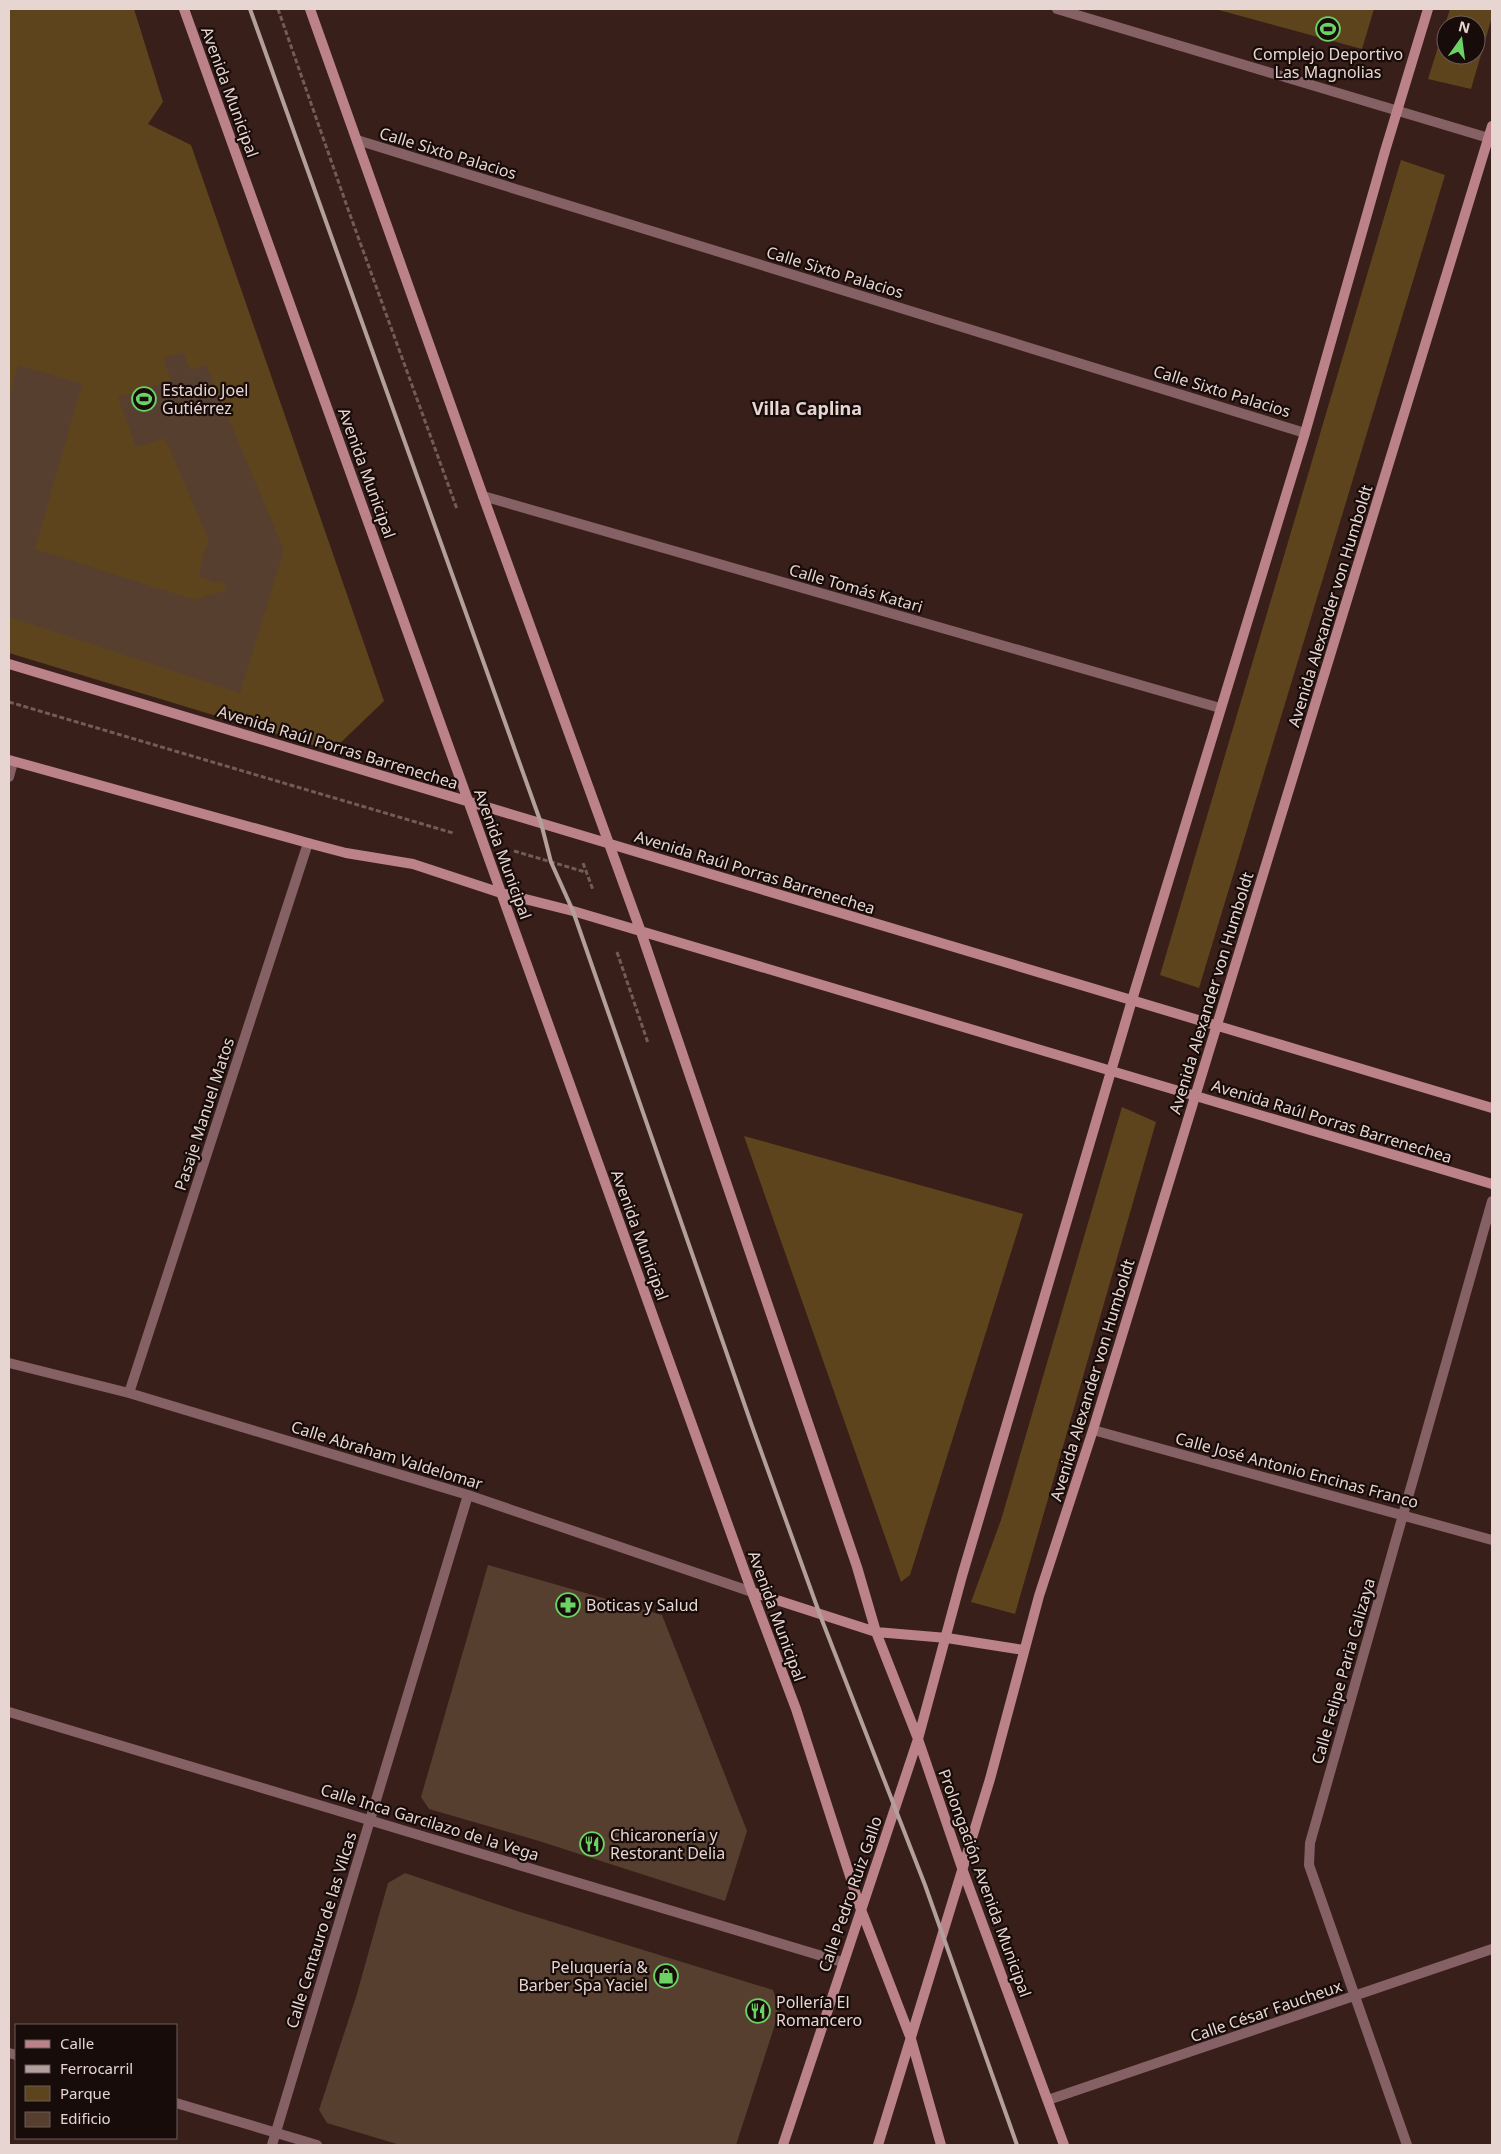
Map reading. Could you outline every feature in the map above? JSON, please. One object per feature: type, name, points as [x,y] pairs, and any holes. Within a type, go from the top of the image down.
[{"type":"main road","name":"Avenida Municipal","points":[[184,9],[482,842],[752,1592],[796,1709],[860,1907]]},
{"type":"main road","points":[[310,9],[483,496],[641,932],[858,1567],[876,1632]]},
{"type":"main road","points":[[918,1738],[947,1638],[962,1576],[1132,1000],[1305,433],[1397,110],[1428,9]]},
{"type":"main road","name":"Avenida Alexander von Humboldt","points":[[963,1871],[990,1779],[1039,1596],[1093,1430],[1490,138],[1492,126]]},
{"type":"main road","name":"Avenida Raúl Porras Barrenechea","points":[[9,664],[1492,1108]]},
{"type":"main road","name":"Avenida Raúl Porras Barrenechea","points":[[11,761],[346,853],[413,864],[501,893],[641,932],[1492,1184]]},
{"type":"main road","points":[[752,1592],[876,1632],[947,1638],[1024,1650]]},
{"type":"main road","name":"Prolongación Avenida Municipal","points":[[876,1632],[918,1738],[963,1871],[1064,2145]]},
{"type":"main road","name":"Calle Pedro Ruiz Gallo","points":[[782,2145],[918,1738]]},
{"type":"main road","points":[[878,2145],[942,1933],[963,1871]]},
{"type":"main road","points":[[860,1907],[911,2039],[941,2145]]},
{"type":"street","points":[[1057,9],[1490,138]]},
{"type":"street","name":"Calle Sixto Palacios","points":[[357,140],[1305,433]]},
{"type":"street","name":"Calle Tomás Katari","points":[[483,496],[1220,708]]},
{"type":"street","points":[[9,778],[11,761]]},
{"type":"street","name":"Pasaje Manuel Matos","points":[[129,1393],[308,843]]},
{"type":"street","name":"Calle Felipe Paria Calizaya","points":[[1407,2145],[1309,1865],[1310,1843],[1492,1201]]},
{"type":"street","name":"Calle Abraham Valdelomar","points":[[9,1363],[129,1393],[468,1495],[752,1592]]},
{"type":"street","name":"Calle José Antonio Encinas Franco","points":[[1093,1430],[1492,1540]]},
{"type":"street","name":"Calle Centauro de las Vilcas","points":[[272,2145],[468,1495]]},
{"type":"street","name":"Calle Inca Garcilazo de la Vega","points":[[9,1712],[842,1962]]},
{"type":"street","name":"Calle César Faucheux","points":[[1048,2100],[1492,1949]]},
{"type":"street","points":[[178,2104],[317,2145]]},
{"type":"path","points":[[278,9],[460,518]]},
{"type":"path","points":[[9,702],[585,872]]},
{"type":"path","points":[[576,833],[585,872],[606,922],[649,1044]]},
{"type":"green space","name":"Estadio Joel Gutiérrez","points":[[9,9],[134,9],[163,102],[148,124],[191,145],[384,701],[332,751],[9,653]]},
{"type":"green space","name":"Complejo Deportivo Las Magnolias","points":[[1215,9],[1374,9],[1362,49]]},
{"type":"green space","points":[[1450,9],[1492,9],[1492,17],[1486,38],[1486,15],[1448,15]]},
{"type":"green space","points":[[1436,54],[1436,65],[1478,65],[1471,89],[1428,79]]},
{"type":"green space","points":[[1401,160],[1445,175],[1199,988],[1160,975]]},
{"type":"green space","points":[[1122,1107],[1156,1122],[1015,1614],[971,1602],[1001,1520]]},
{"type":"green space","points":[[744,1136],[1023,1214],[910,1575],[901,1582]]},
{"type":"building","points":[[183,352],[190,370],[206,365],[284,550],[240,693],[9,617],[9,398],[18,365],[82,384],[35,549],[195,600],[226,590],[223,581],[216,583],[199,576],[202,557],[209,541],[165,438],[136,447],[118,397],[171,381],[163,358]]},
{"type":"building","points":[[488,1565],[662,1615],[747,1831],[725,1901],[539,1841],[429,1809],[421,1797]]},
{"type":"building","points":[[405,1873],[517,1911],[773,1990],[780,2009],[736,2145],[400,2145],[327,2123],[319,2110],[356,1997],[388,1883]]},
{"type":"railway","points":[[250,9],[541,823],[551,862],[573,911],[752,1426],[820,1615],[925,1885],[1017,2145]]},
{"type":"place","name":"Complejo Deportivo Las Magnolias","points":[[1328,29]]},
{"type":"place","name":"Estadio Joel Gutiérrez","points":[[144,399]]},
{"type":"place","name":"Boticas y Salud","points":[[568,1605]]},
{"type":"place","name":"Chicaronería y Restorant Delia","points":[[592,1844]]},
{"type":"place","name":"Peluquería & Barber Spa Yaciel","points":[[666,1976]]},
{"type":"place","name":"Pollería El Romancero","points":[[758,2011]]},
{"type":"district","name":"Villa Caplina","points":[[807,409]]}]
